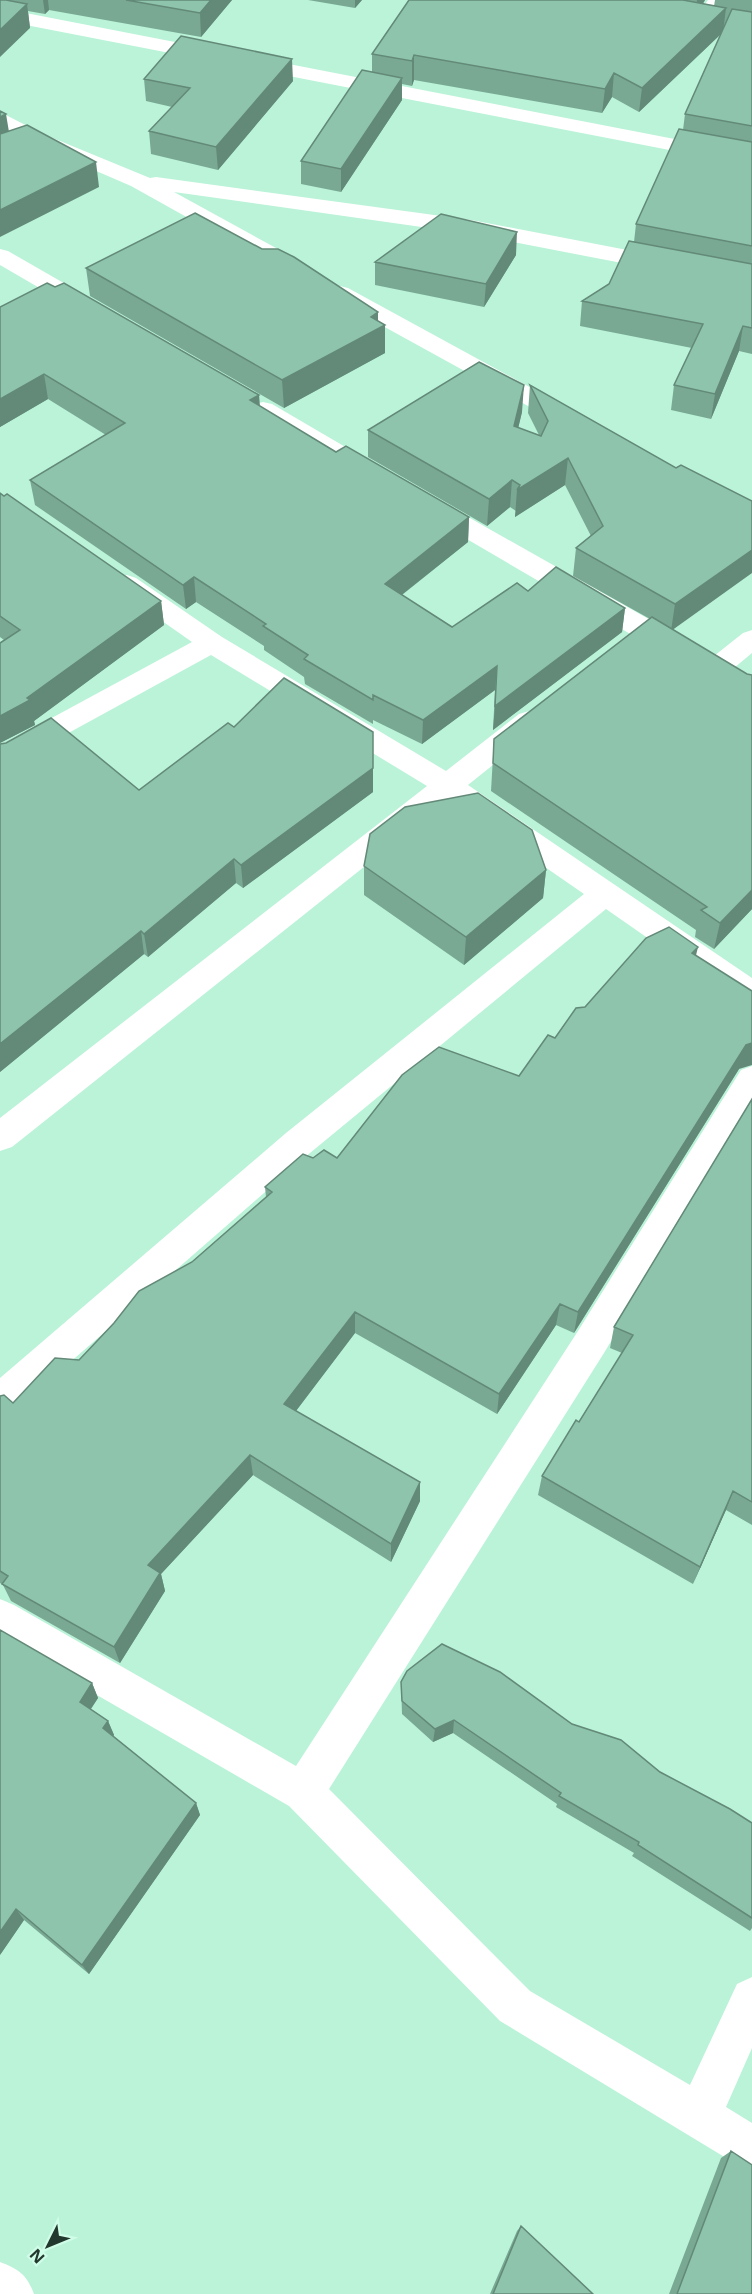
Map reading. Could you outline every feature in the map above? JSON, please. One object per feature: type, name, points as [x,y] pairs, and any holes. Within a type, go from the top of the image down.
[{"type":"street","points":[[0,14],[752,160]]},
{"type":"street","points":[[0,118],[36,138],[139,181],[293,267]]},
{"type":"street","points":[[9,149],[36,138]]},
{"type":"street","points":[[139,181],[471,227],[752,281]]},
{"type":"street","points":[[0,256],[102,315]]},
{"type":"street","points":[[324,284],[584,426]]},
{"type":"street","points":[[246,399],[404,491],[635,639],[716,669],[752,693]]},
{"type":"street","points":[[106,570],[212,643],[446,784],[752,994]]},
{"type":"street","points":[[716,669],[752,639]]},
{"type":"street","points":[[0,758],[212,643]]},
{"type":"street","points":[[0,1137],[550,704]]},
{"type":"street","points":[[0,1400],[298,1143],[605,893]]},
{"type":"street","points":[[303,1792],[591,1342],[752,1078]]},
{"type":"street","points":[[0,1618],[303,1792],[515,2006],[752,2148]]},
{"type":"street","points":[[699,2115],[752,1999]]},
{"type":"street","points":[[0,2285],[11,2294]]},
{"type":"lane","points":[[715,0],[695,19],[721,24]]},
{"type":"building","points":[[0,0],[27,4],[0,30]]},
{"type":"building","points":[[126,0],[211,0],[200,13]]},
{"type":"building","points":[[409,0],[683,0],[726,8],[642,88],[614,73],[605,89],[414,55],[412,61],[372,54]]},
{"type":"building","points":[[732,9],[752,12],[752,126],[685,114]]},
{"type":"building","points":[[181,36],[292,59],[216,147],[149,131],[190,88],[144,79]]},
{"type":"building","points":[[362,70],[402,78],[341,169],[301,161]]},
{"type":"building","points":[[27,125],[96,162],[0,210],[0,134]]},
{"type":"building","points":[[679,129],[752,142],[752,246],[636,224]]},
{"type":"building","points":[[195,213],[262,249],[278,249],[294,257],[378,312],[371,317],[385,325],[282,380],[86,268]]},
{"type":"building","points":[[441,214],[517,232],[486,284],[375,262]]},
{"type":"building","points":[[629,241],[752,264],[752,328],[743,326],[715,394],[674,385],[703,324],[582,301],[609,284]]},
{"type":"building","points":[[47,283],[55,287],[64,283],[259,395],[250,400],[336,452],[346,446],[469,517],[385,584],[452,627],[517,583],[528,591],[556,567],[625,608],[495,706],[497,666],[423,720],[373,695],[373,700],[304,659],[308,655],[263,626],[266,624],[194,577],[183,585],[30,480],[125,423],[44,374],[0,399],[0,307]]},
{"type":"building","points":[[479,362],[524,385],[514,426],[541,436],[548,421],[530,385],[676,468],[681,465],[752,501],[752,550],[675,604],[576,548],[603,526],[568,458],[517,490],[520,485],[512,480],[489,499],[368,430]]},
{"type":"building","points":[[0,493],[4,496],[7,494],[161,601],[27,698],[30,700],[0,716],[0,643],[20,630],[0,616]]},
{"type":"building","points":[[652,617],[752,675],[752,890],[720,923],[701,910],[707,907],[493,763],[494,739]]},
{"type":"building","points":[[284,678],[373,732],[373,768],[241,865],[234,859],[144,934],[141,931],[0,1044],[0,744],[6,743],[51,718],[139,790],[228,723],[234,727]]},
{"type":"building","points":[[478,793],[532,830],[546,870],[466,937],[364,866],[370,834],[405,807]]},
{"type":"building","points":[[669,927],[698,947],[692,953],[752,991],[752,1043],[746,1045],[578,1312],[560,1304],[499,1394],[355,1312],[284,1404],[420,1482],[391,1544],[250,1455],[148,1565],[160,1573],[114,1647],[2,1584],[8,1576],[0,1571],[0,1396],[4,1395],[13,1403],[55,1358],[79,1360],[114,1323],[139,1291],[192,1262],[272,1192],[265,1187],[303,1154],[313,1158],[324,1150],[337,1158],[402,1075],[439,1047],[519,1076],[548,1035],[555,1038],[576,1008],[585,1007],[646,938]]},
{"type":"building","points":[[752,1099],[752,1502],[733,1491],[700,1567],[542,1476],[576,1420],[579,1422],[633,1335],[614,1327]]},
{"type":"building","points":[[0,1630],[92,1683],[80,1702],[108,1721],[103,1728],[196,1803],[82,1965],[16,1909],[0,1932]]},
{"type":"building","points":[[442,1644],[500,1672],[572,1724],[621,1740],[660,1772],[752,1823],[752,1918],[638,1845],[639,1842],[559,1796],[561,1793],[454,1720],[435,1729],[402,1701],[401,1682],[407,1671]]},
{"type":"building","points":[[731,2151],[752,2165],[752,2294],[677,2294]]},
{"type":"building","points":[[521,2226],[593,2294],[493,2294]]}]
